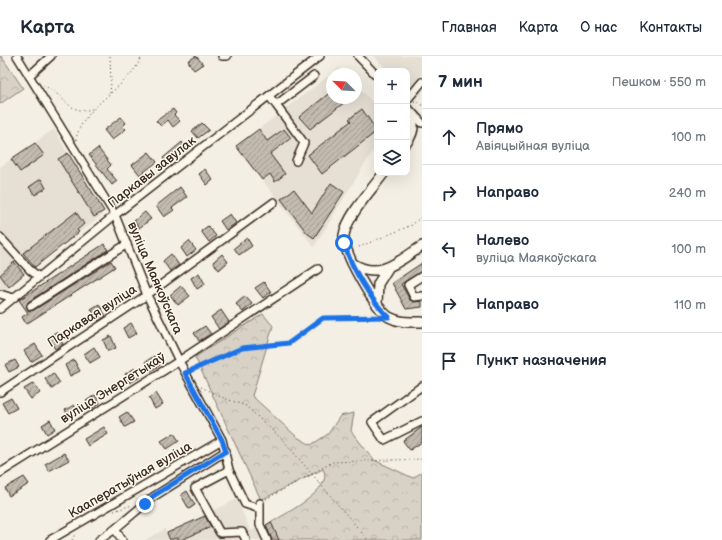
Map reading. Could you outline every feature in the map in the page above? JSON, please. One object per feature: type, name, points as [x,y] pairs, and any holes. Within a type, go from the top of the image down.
[{"type":"main road","points":[[410,115],[414,124],[412,136],[410,138]]},
{"type":"main road","points":[[382,176],[347,225],[344,243],[350,262],[377,305],[389,317],[401,322],[422,322]]},
{"type":"main road","points":[[377,305],[378,284],[381,276],[388,268],[422,246]]},
{"type":"main road","points":[[350,262],[368,271],[388,268]]},
{"type":"street","name":"вуліца Маякоўскага","points":[[17,56],[115,215],[147,295],[178,361],[222,440],[226,451],[229,470],[244,504],[260,506]]},
{"type":"street","points":[[29,76],[51,56]]},
{"type":"street","name":"Паркавы завулак","points":[[0,309],[115,215],[320,56]]},
{"type":"street","points":[[358,56],[374,73]]},
{"type":"street","points":[[276,105],[314,76]]},
{"type":"street","points":[[410,96],[422,82]]},
{"type":"street","points":[[269,96],[304,143],[296,160]]},
{"type":"street","points":[[410,111],[422,123]]},
{"type":"street","name":"Паркавая вуліца","points":[[0,392],[147,295],[274,202]]},
{"type":"street","points":[[0,237],[30,270],[39,277]]},
{"type":"street","points":[[31,306],[127,244]]},
{"type":"street","name":"вуліца Энергетыкаў","points":[[0,473],[178,361],[318,270]]},
{"type":"street","points":[[422,276],[408,285],[414,297],[422,296]]},
{"type":"street","points":[[0,294],[13,298]]},
{"type":"street","points":[[422,386],[372,422],[384,440],[422,421]]},
{"type":"street","name":"Кааператыўная вуліца","points":[[50,540],[222,440]]},
{"type":"street","points":[[99,540],[115,529],[153,496],[226,451]]},
{"type":"street","points":[[229,470],[195,488],[220,533],[242,532],[246,540]]},
{"type":"street","points":[[260,506],[260,525],[267,540]]},
{"type":"street","points":[[115,529],[122,540]]},
{"type":"path","points":[[110,56],[110,94]]},
{"type":"path","points":[[75,150],[77,132],[84,117],[97,107],[139,64],[142,56]]},
{"type":"path","points":[[34,84],[45,86],[53,90],[75,108],[85,111],[97,107]]},
{"type":"path","points":[[410,101],[422,105]]},
{"type":"path","points":[[359,247],[412,225],[422,216]]},
{"type":"path","points":[[185,373],[242,348],[289,343],[323,318],[389,317]]},
{"type":"path","points":[[200,385],[221,398],[246,406],[283,440],[310,474],[368,540]]},
{"type":"path","points":[[260,506],[310,474],[333,462],[422,459]]},
{"type":"shaded area","points":[[374,56],[422,56],[422,97],[410,84],[410,68],[385,68]]},
{"type":"shaded area","points":[[326,78],[326,104],[362,104],[362,91],[374,103],[374,149],[314,247],[236,146]]},
{"type":"shaded area","points":[[54,129],[102,215],[0,294],[0,167]]},
{"type":"shaded area","points":[[237,499],[250,531],[271,522],[279,540],[145,540],[165,529],[167,533]]},
{"type":"green space","points":[[0,56],[23,88],[0,104]]},
{"type":"green space","points":[[263,314],[273,326],[252,396],[297,437],[311,445],[328,434],[340,416],[354,413],[351,431],[374,460],[413,478],[422,472],[422,540],[274,540],[267,525],[305,502],[314,494],[322,485],[325,477],[323,469],[261,500],[195,357]]},
{"type":"building","points":[[196,56],[203,64],[194,70],[188,61]]},
{"type":"building","points":[[326,96],[326,104],[342,104],[310,129],[299,117]]},
{"type":"building","points":[[173,109],[176,113],[174,115],[180,121],[173,127],[168,120],[161,126],[156,121]]},
{"type":"building","points":[[362,109],[374,127],[374,133],[322,174],[308,155],[351,121],[349,119]]},
{"type":"building","points":[[121,117],[126,123],[123,126],[126,129],[112,140],[104,130]]},
{"type":"building","points":[[202,123],[209,130],[198,138],[192,131]]},
{"type":"building","points":[[259,129],[267,141],[284,129],[291,138],[270,154],[285,174],[275,182],[270,174],[262,180],[236,146]]},
{"type":"building","points":[[182,142],[187,149],[167,164],[163,158]]},
{"type":"building","points":[[35,143],[44,155],[20,172],[11,159]]},
{"type":"building","points":[[98,148],[111,165],[107,169],[117,181],[112,185],[89,155]]},
{"type":"building","points":[[149,152],[157,162],[140,175],[132,165]]},
{"type":"building","points":[[68,153],[104,211],[94,217],[58,159]]},
{"type":"building","points":[[205,169],[213,180],[207,185],[199,174]]},
{"type":"building","points":[[41,179],[46,188],[35,195],[29,187]]},
{"type":"building","points":[[331,183],[344,192],[314,238],[307,233],[281,199],[294,189],[312,213]]},
{"type":"building","points":[[180,187],[187,197],[172,208],[174,210],[164,217],[156,206]]},
{"type":"building","points":[[76,212],[84,224],[77,230],[79,232],[35,267],[23,253]]},
{"type":"building","points":[[145,212],[151,219],[139,228],[134,221]]},
{"type":"building","points":[[230,214],[236,223],[226,230],[220,221]]},
{"type":"building","points":[[208,226],[216,236],[209,242],[201,231]]},
{"type":"building","points":[[247,238],[252,246],[239,255],[234,248]]},
{"type":"building","points":[[189,241],[196,250],[187,257],[181,248]]},
{"type":"building","points":[[104,244],[108,250],[28,302],[27,308],[29,311],[34,310],[111,261],[115,267],[26,324],[22,317],[28,313],[19,300]]},
{"type":"building","points":[[171,254],[179,265],[170,271],[163,261]]},
{"type":"building","points":[[222,254],[228,262],[219,270],[213,262]]},
{"type":"building","points":[[14,262],[24,274],[9,287],[0,275]]},
{"type":"building","points":[[422,263],[422,271],[401,284],[410,300],[414,302],[422,301],[422,307],[406,309],[392,283]]},
{"type":"building","points":[[199,273],[205,284],[197,289],[191,278]]},
{"type":"building","points":[[264,282],[271,292],[263,298],[255,288]]},
{"type":"building","points":[[181,286],[190,296],[178,305],[170,295]]},
{"type":"building","points":[[245,296],[252,304],[243,312],[236,304]]},
{"type":"building","points":[[99,304],[106,316],[99,321],[91,309]]},
{"type":"building","points":[[221,310],[229,322],[219,329],[211,317]]},
{"type":"building","points":[[131,323],[137,333],[128,338],[123,328]]},
{"type":"building","points":[[205,326],[211,334],[199,341],[194,333]]},
{"type":"building","points":[[56,332],[63,344],[55,349],[48,337]]},
{"type":"building","points":[[111,336],[116,348],[108,351],[103,340]]},
{"type":"building","points":[[35,344],[42,355],[31,362],[24,351]]},
{"type":"building","points":[[94,347],[100,357],[90,363],[84,354]]},
{"type":"building","points":[[154,356],[160,365],[151,371],[145,362]]},
{"type":"building","points":[[15,360],[19,367],[9,372],[5,365]]},
{"type":"building","points":[[74,360],[80,371],[70,376],[65,365]]},
{"type":"building","points":[[135,368],[140,377],[130,383],[125,374]]},
{"type":"building","points":[[53,373],[60,383],[52,389],[45,379]]},
{"type":"building","points":[[34,383],[40,393],[31,399],[24,389]]},
{"type":"building","points":[[156,393],[163,404],[155,409],[149,398]]},
{"type":"building","points":[[95,395],[100,403],[91,409],[86,401]]},
{"type":"building","points":[[11,398],[17,408],[8,413],[2,403]]},
{"type":"building","points":[[74,405],[79,412],[70,418],[65,410]]},
{"type":"building","points":[[127,412],[134,422],[125,427],[119,417]]},
{"type":"building","points":[[50,420],[55,429],[47,434],[42,425]]},
{"type":"building","points":[[104,427],[108,434],[88,446],[84,439]]},
{"type":"building","points":[[422,427],[422,442],[410,450],[403,441]]},
{"type":"building","points":[[174,433],[179,441],[167,449],[161,441]]},
{"type":"building","points":[[64,453],[69,460],[49,471],[45,464]]},
{"type":"building","points":[[24,477],[29,484],[9,496],[5,488]]},
{"type":"building","points":[[187,491],[195,505],[189,509],[181,495]]},
{"type":"building","points":[[205,516],[211,527],[181,540],[176,538],[170,540],[167,533]]},
{"type":"building","points":[[271,522],[279,540],[272,540],[266,525]]},
{"type":"route","points":[[145,504],[153,496],[226,451],[222,440],[185,373],[242,348],[289,343],[323,318],[389,317],[377,305],[350,262],[344,243]]}]
